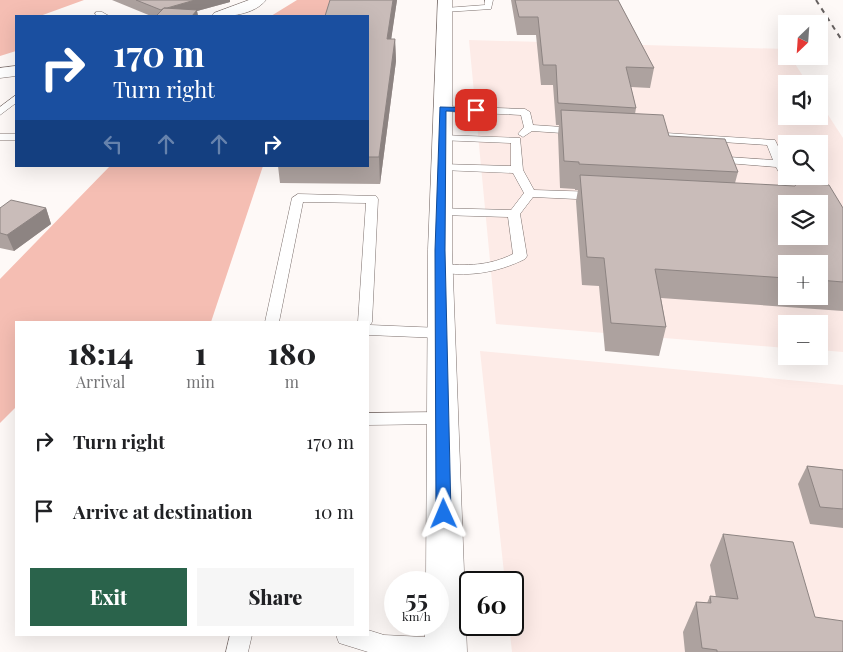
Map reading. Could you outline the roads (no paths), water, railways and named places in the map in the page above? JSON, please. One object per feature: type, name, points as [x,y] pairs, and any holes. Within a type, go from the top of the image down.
[{"type":"main road","points":[[221,15],[244,8],[259,0]]},
{"type":"main road","points":[[445,5],[440,268],[446,650]]},
{"type":"main road","points":[[0,73],[15,71]]},
{"type":"lane","points":[[445,5],[488,7],[489,0]]},
{"type":"lane","points":[[0,112],[15,99]]},
{"type":"lane","points":[[443,109],[525,112],[529,128]]},
{"type":"lane","points":[[442,138],[516,140],[529,128],[587,131]]},
{"type":"lane","points":[[635,134],[771,142],[778,157]]},
{"type":"lane","points":[[0,137],[15,136]]},
{"type":"lane","points":[[516,140],[517,170],[530,193]]},
{"type":"lane","points":[[705,158],[778,164]]},
{"type":"lane","points":[[441,167],[517,170]]},
{"type":"lane","points":[[790,185],[793,190]]},
{"type":"lane","points":[[530,193],[609,197]]},
{"type":"lane","points":[[440,268],[480,270],[502,266],[520,256],[514,214],[530,193]]},
{"type":"lane","points":[[272,321],[298,198],[372,199],[365,321]]},
{"type":"lane","points":[[440,211],[514,214]]},
{"type":"lane","points":[[369,330],[441,334]]},
{"type":"lane","points":[[369,419],[442,418]]},
{"type":"lane","points":[[237,652],[241,636]]},
{"type":"lane","points":[[351,636],[384,646],[446,650]]},
{"type":"railway","points":[[816,0],[843,42]]}]
